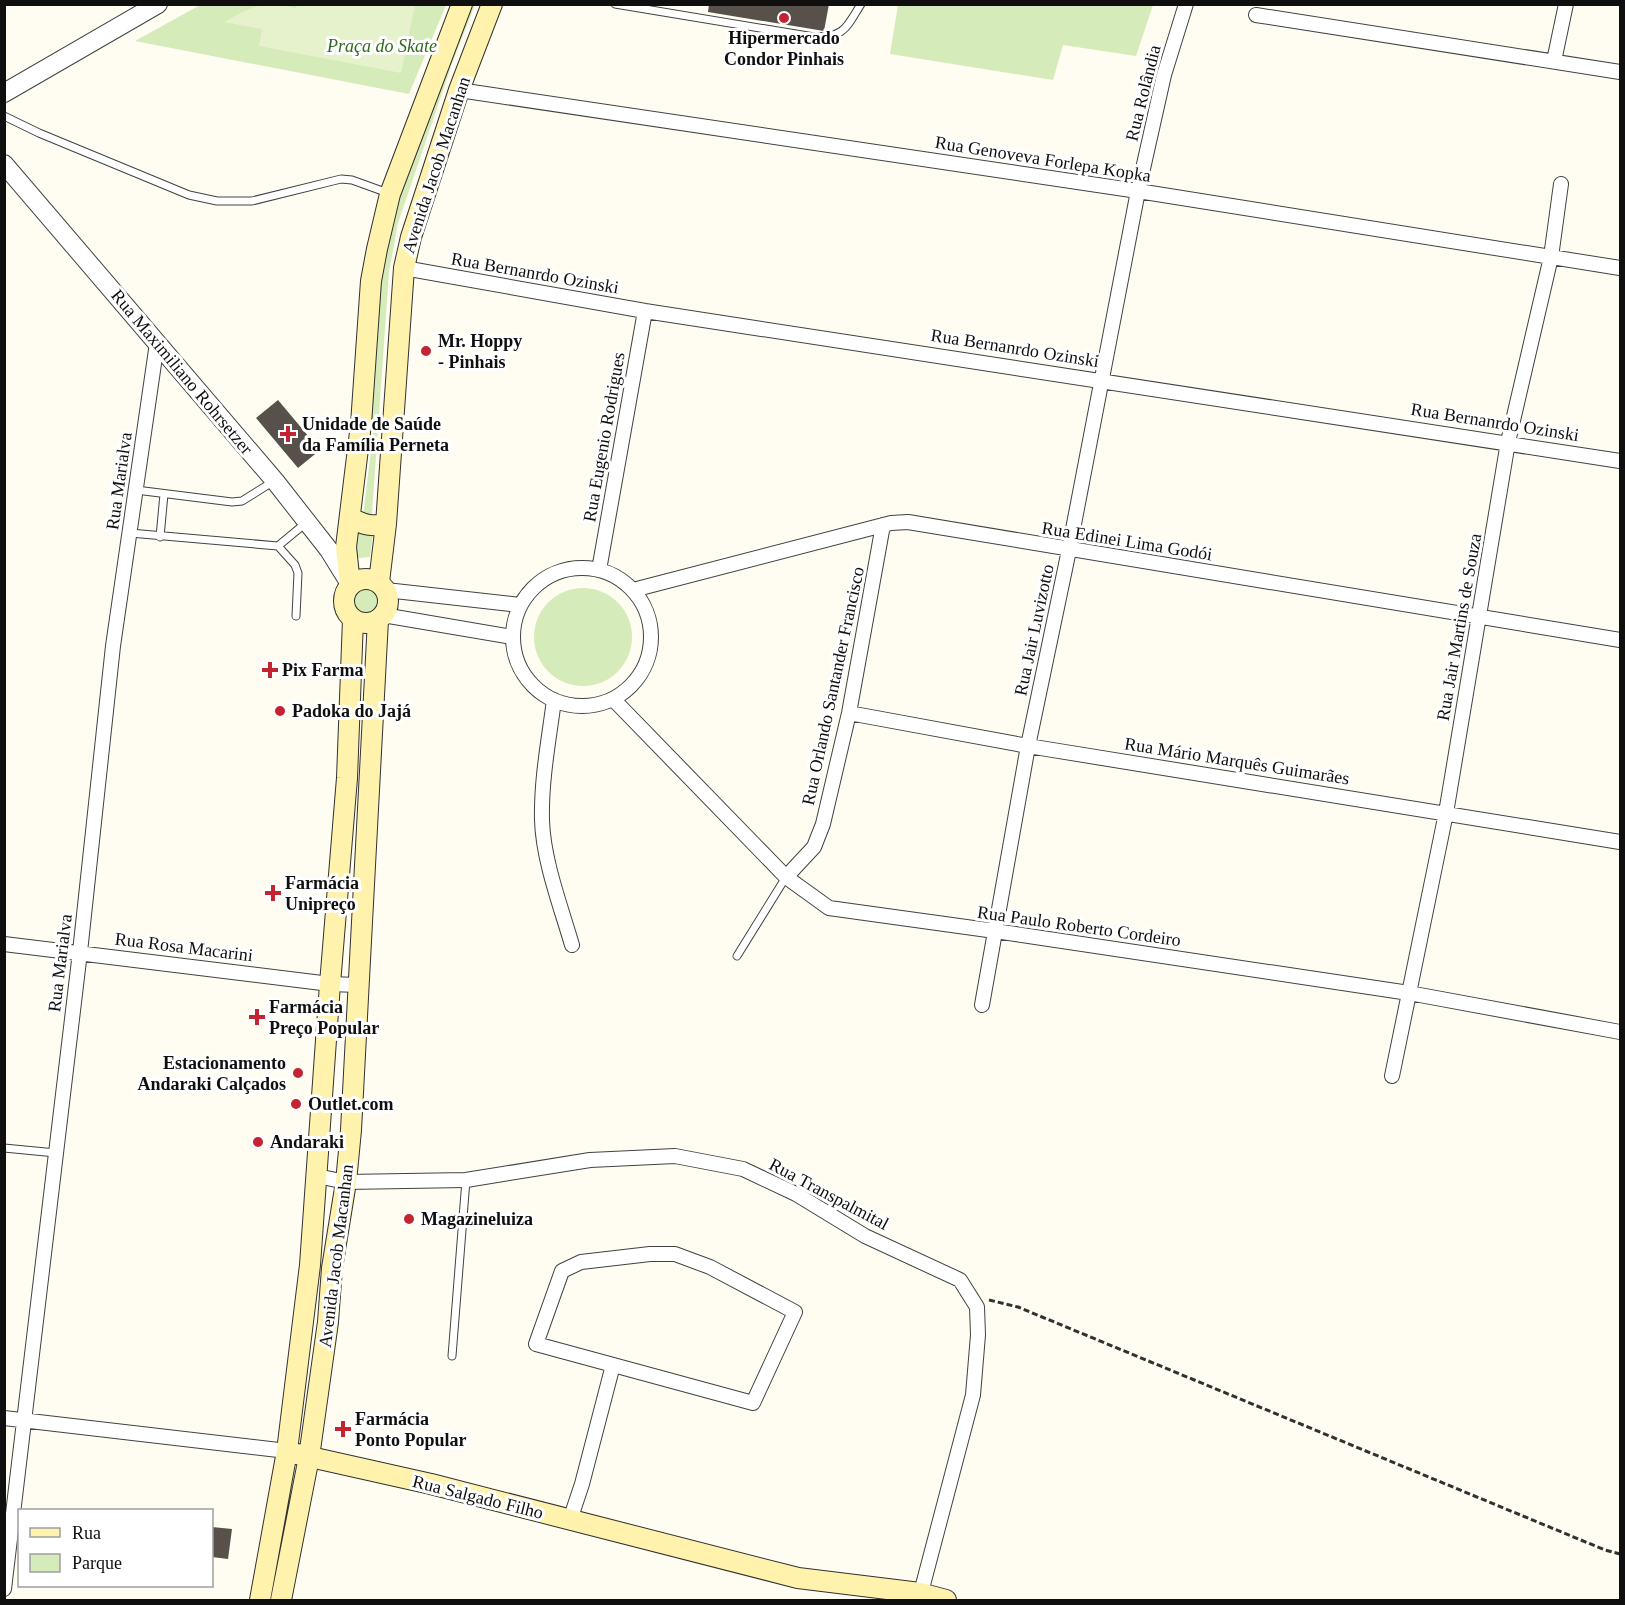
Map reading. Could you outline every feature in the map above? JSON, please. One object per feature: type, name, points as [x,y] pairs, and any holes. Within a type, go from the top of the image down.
[{"type":"main road","name":"Avenida Jacob Macanhan","points":[[350,585],[346,548],[361,424],[371,281],[390,194],[462,4]]},
{"type":"main road","name":"Avenida Jacob Macanhan","points":[[383,586],[404,268],[411,237],[459,90],[492,4]]},
{"type":"main road","points":[[351,518],[365,525],[386,524]]},
{"type":"main road","points":[[364,578],[383,586],[389,603],[381,618],[366,623],[353,619],[345,609],[344,603],[344,596],[350,585],[364,578]]},
{"type":"main road","name":"Avenida Jacob Macanhan","points":[[281,1600],[309,1457],[328,1322],[332,1268],[346,1182],[381,618]]},
{"type":"main road","name":"Avenida Jacob Macanhan","points":[[260,1600],[287,1451],[310,1264],[347,778],[353,619]]},
{"type":"main road","name":"Rua Salgado Filho","points":[[287,1451],[431,1484],[798,1578],[946,1600]]},
{"type":"street","points":[[4,93],[158,4]]},
{"type":"street","name":"Rua Rolândia","points":[[1138,191],[1164,75],[1186,4]]},
{"type":"street","points":[[1554,62],[1566,4]]},
{"type":"street","points":[[1256,15],[1620,72]]},
{"type":"street","name":"Rua Genoveva Forlepa Kopka","points":[[459,90],[1138,191],[1620,268]]},
{"type":"street","name":"Rua Maximiliano Rohrsetzer","points":[[4,164],[308,521],[350,585]]},
{"type":"street","name":"Rua Jair Martins de Souza","points":[[1392,1076],[1446,813],[1508,442],[1551,257],[1561,184]]},
{"type":"street","name":"Rua Jair Luvizotto","points":[[982,1005],[1028,746],[1069,550],[1138,191]]},
{"type":"street","name":"Rua Bernanrdo Ozinski","points":[[404,268],[645,311],[1620,461]]},
{"type":"street","name":"Rua Eugenio Rodrigues","points":[[598,570],[645,311]]},
{"type":"street","name":"Rua Marialva","points":[[4,1589],[80,952],[113,646],[157,343]]},
{"type":"street","name":"Rua Edinei Lima Godói","points":[[633,590],[891,523],[916,523],[1620,640]]},
{"type":"street","name":"Rua Orlando Santander Francisco","points":[[786,877],[814,847],[823,824],[849,713],[883,525]]},
{"type":"street","points":[[575,568],[598,570],[617,578],[633,590],[642,603],[651,633],[650,648],[639,677],[613,699],[581,706],[554,700],[537,690],[524,675],[515,657],[512,637],[514,621],[520,606],[535,585],[553,574],[575,568]]},
{"type":"street","points":[[383,586],[520,606]]},
{"type":"street","points":[[381,618],[512,637]]},
{"type":"street","name":"Rua Paulo Roberto Cordeiro","points":[[613,699],[786,877],[829,908],[1409,993],[1620,1032]]},
{"type":"street","points":[[554,700],[545,767],[542,821],[550,870],[572,945]]},
{"type":"street","name":"Rua Mário Marquês Guimarães","points":[[849,713],[1028,746],[1620,843]]},
{"type":"street","name":"Rua Rosa Macarini","points":[[4,944],[330,984],[358,985]]},
{"type":"street","name":"Rua Transpalmital","points":[[317,1176],[346,1182],[466,1180],[590,1160],[675,1156],[743,1169],[796,1194],[865,1236],[960,1280],[977,1307],[978,1335],[973,1395],[920,1597]]},
{"type":"street","points":[[650,1254],[675,1254],[710,1267],[795,1312],[753,1403],[613,1365],[536,1344],[562,1270],[581,1262],[650,1254]]},
{"type":"street","points":[[570,1520],[582,1484],[613,1365]]},
{"type":"street","name":"Rua Salgado Filho","points":[[4,1418],[287,1451]]},
{"type":"lane","points":[[615,4],[814,37],[828,37],[844,31],[861,4]]},
{"type":"lane","points":[[4,116],[189,195],[217,201],[252,201],[341,179],[352,180],[390,194]]},
{"type":"lane","points":[[136,490],[232,502],[242,501],[275,481]]},
{"type":"lane","points":[[160,537],[164,494]]},
{"type":"lane","points":[[278,546],[308,521]]},
{"type":"lane","points":[[130,533],[278,546],[296,566],[298,573],[296,616]]},
{"type":"lane","points":[[737,956],[786,877]]},
{"type":"lane","points":[[4,1148],[56,1153]]},
{"type":"lane","points":[[452,1356],[466,1180]]},
{"type":"path","points":[[970,1296],[1018,1307],[1594,1546],[1620,1554]]},
{"type":"green space","points":[[898,4],[1153,5],[1136,56],[1063,45],[1053,80],[890,54]]},
{"type":"green space","name":"Praça do Skate","points":[[200,5],[446,5],[409,94],[135,41]]},
{"type":"green space","points":[[274,5],[296,8],[297,5],[415,5],[401,73],[259,46],[262,29],[224,22],[258,6]]},
{"type":"green space","points":[[470,5],[475,5],[453,61],[398,223],[389,272],[372,513],[371,517],[363,516],[374,426],[370,419],[379,284],[390,226],[447,61]]},
{"type":"green space","points":[[358,529],[373,533],[370,557],[359,558],[354,553]]},
{"type":"green space","points":[[367,587],[376,591],[380,600],[376,609],[367,613],[358,609],[354,600],[358,591]]},
{"type":"green space","points":[[583,588],[602,591],[618,602],[629,618],[632,637],[629,656],[618,672],[602,683],[583,686],[564,683],[548,672],[537,656],[534,637],[537,618],[548,602],[564,591]]},
{"type":"building","name":"Hipermercado Condor Pinhais","points":[[709,4],[829,4],[824,31],[708,12]]},
{"type":"building","name":"Unidade de Saúde da Família Perneta","points":[[278,400],[320,450],[298,468],[256,418]]},
{"type":"building","points":[[213,1527],[232,1529],[228,1559],[213,1557]]},
{"type":"place","name":"Hipermercado Condor Pinhais","points":[[784,18]]},
{"type":"place","name":"Mr. Hoppy - Pinhais","points":[[426,351]]},
{"type":"place","name":"Unidade de Saúde da Família Perneta","points":[[288,434]]},
{"type":"place","name":"Pix Farma","points":[[270,670]]},
{"type":"place","name":"Padoka do Jajá","points":[[280,711]]},
{"type":"place","name":"Farmácia Unipreço","points":[[273,893]]},
{"type":"place","name":"Farmácia Preço Popular","points":[[257,1017]]},
{"type":"place","name":"Estacionamento Andaraki Calçados","points":[[298,1073]]},
{"type":"place","name":"Outlet.com","points":[[296,1104]]},
{"type":"place","name":"Andaraki","points":[[258,1142]]},
{"type":"place","name":"Magazineluiza","points":[[409,1219]]},
{"type":"place","name":"Farmácia Ponto Popular","points":[[343,1429]]}]
